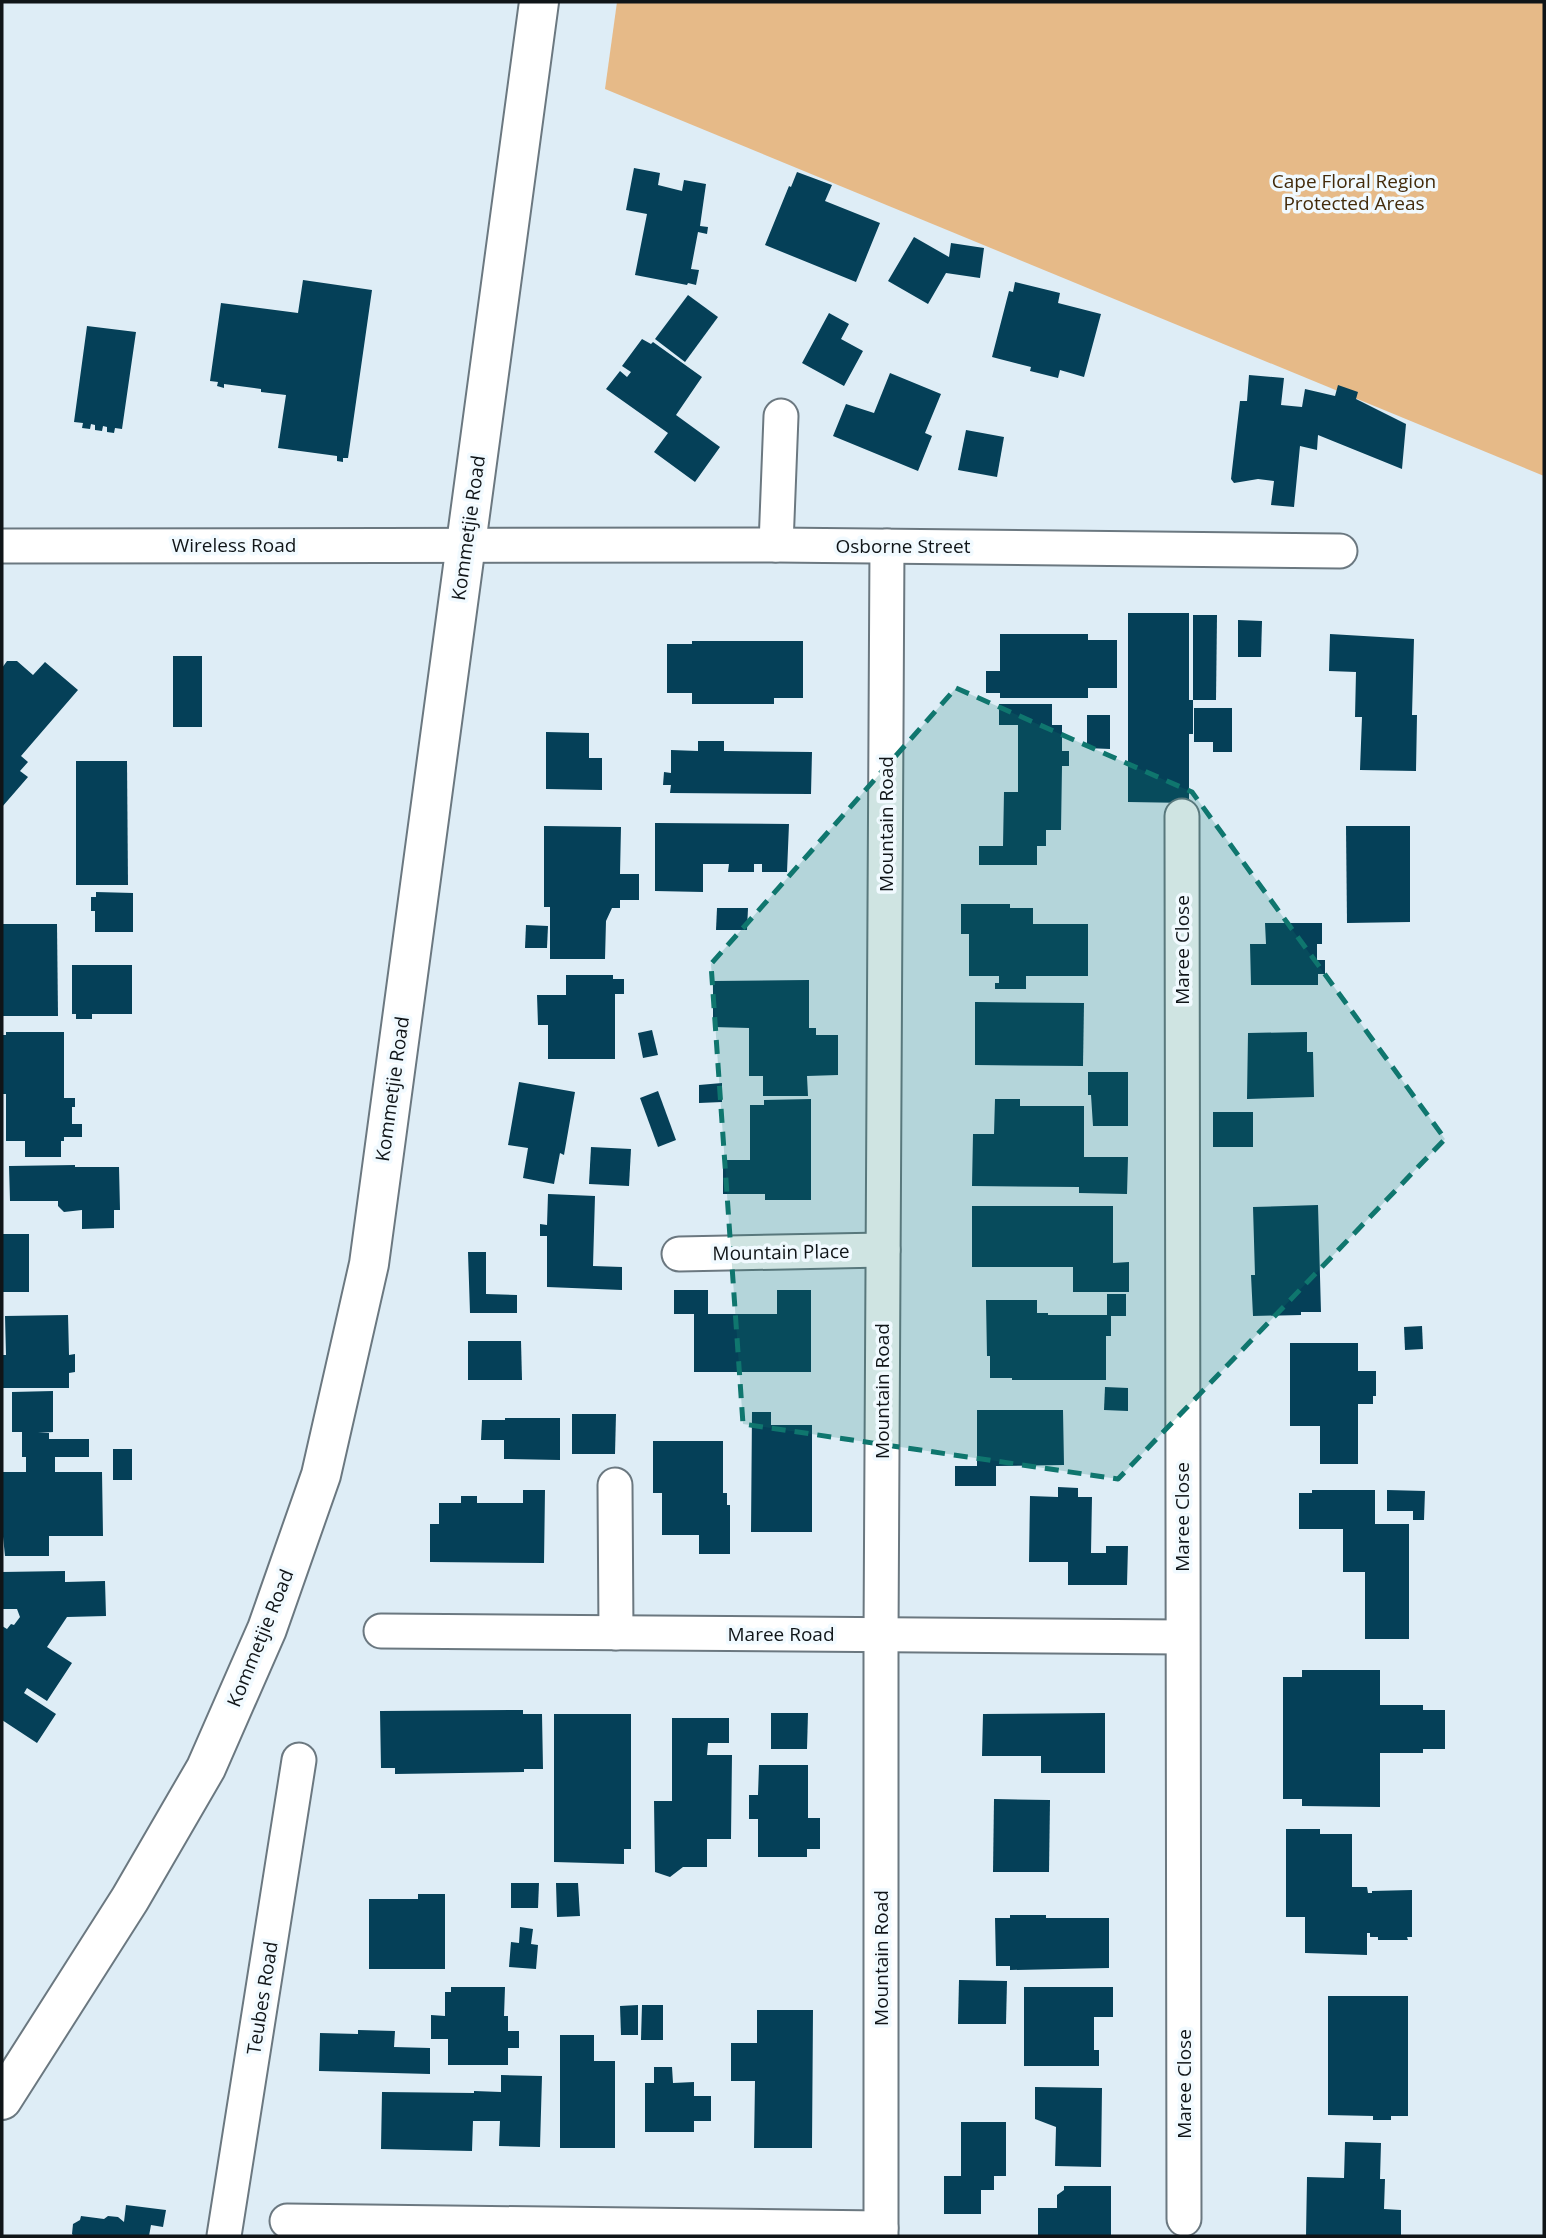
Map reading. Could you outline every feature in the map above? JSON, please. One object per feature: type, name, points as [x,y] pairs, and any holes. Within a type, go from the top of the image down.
[{"type":"main road","name":"Kommetjie Road","points":[[2,2100],[130,1899],[206,1768],[267,1629],[321,1475],[369,1264],[539,2]]},
{"type":"street","points":[[776,545],[781,416]]},
{"type":"street","name":"Osborne Street","points":[[466,545],[776,545],[1340,551]]},
{"type":"street","name":"Wireless Road","points":[[2,546],[466,545]]},
{"type":"street","name":"Mountain Road","points":[[881,2232],[881,1635],[887,546]]},
{"type":"street","name":"Maree Close","points":[[1182,816],[1184,2219]]},
{"type":"street","name":"Mountain Place","points":[[679,1254],[883,1251]]},
{"type":"street","points":[[615,1485],[616,1633]]},
{"type":"street","name":"Maree Road","points":[[381,1631],[1182,1637]]},
{"type":"street","name":"Teubes Road","points":[[224,2236],[299,1760]]},
{"type":"street","points":[[287,2221],[881,2232]]},
{"type":"highlighted area","points":[[956,688],[1192,792],[1445,1139],[1118,1479],[743,1424],[711,964]]},
{"type":"green space","name":"Cape Floral Region Protected Areas","points":[[617,2],[1544,2],[1544,476],[605,89]]},
{"type":"building","points":[[634,168],[660,173],[658,185],[682,191],[684,180],[706,184],[700,226],[708,227],[707,234],[698,232],[691,269],[699,270],[696,285],[635,275],[647,214],[626,210]]},
{"type":"building","points":[[797,172],[832,185],[825,201],[880,223],[856,282],[765,245]]},
{"type":"building","points":[[914,237],[949,257],[951,243],[984,248],[980,278],[946,273],[928,304],[888,281]]},
{"type":"building","points":[[303,280],[372,290],[348,458],[343,458],[343,462],[337,461],[337,456],[278,448],[286,395],[224,384],[224,388],[217,386],[218,382],[210,381],[221,303],[298,313]]},
{"type":"building","points":[[1015,282],[1060,293],[1058,303],[1101,314],[1084,377],[1060,370],[1058,378],[1030,371],[1031,367],[992,357],[1009,291],[1013,292]]},
{"type":"building","points":[[688,295],[718,317],[685,362],[655,339]]},
{"type":"building","points":[[829,313],[849,324],[841,339],[863,351],[844,386],[802,363]]},
{"type":"building","points":[[87,326],[136,332],[122,429],[115,428],[114,433],[107,432],[107,427],[103,426],[102,431],[95,430],[95,425],[91,424],[90,429],[82,428],[83,423],[74,422]]},
{"type":"building","points":[[642,339],[651,344],[653,342],[702,377],[676,415],[720,447],[695,482],[654,452],[668,433],[606,389],[620,371],[627,377],[631,372],[622,366]]},
{"type":"building","points":[[890,373],[941,394],[925,433],[932,436],[918,471],[833,436],[846,404],[874,413]]},
{"type":"building","points":[[1249,375],[1284,378],[1281,405],[1302,407],[1305,389],[1335,396],[1338,385],[1358,392],[1356,399],[1406,424],[1402,469],[1318,435],[1317,450],[1300,446],[1294,507],[1271,505],[1274,481],[1258,479],[1234,483],[1231,479],[1240,401],[1247,401]]},
{"type":"building","points":[[966,430],[1004,437],[997,477],[958,470]]},
{"type":"building","points":[[1128,613],[1189,613],[1189,700],[1193,700],[1193,734],[1189,734],[1189,803],[1128,802]]},
{"type":"building","points":[[1193,615],[1217,615],[1216,700],[1193,700]]},
{"type":"building","points":[[1238,620],[1262,621],[1261,657],[1238,657]]},
{"type":"building","points":[[1000,634],[1088,634],[1088,640],[1117,640],[1117,688],[1088,688],[1088,698],[1000,698],[1000,693],[986,693],[986,671],[1000,671]]},
{"type":"building","points":[[1330,634],[1414,639],[1412,715],[1417,715],[1416,771],[1360,770],[1362,717],[1355,717],[1356,672],[1329,671]]},
{"type":"building","points":[[692,641],[803,641],[803,698],[774,698],[774,704],[692,704],[692,693],[667,693],[667,644],[692,644]]},
{"type":"building","points":[[173,656],[202,656],[202,727],[173,727]]},
{"type":"building","points":[[7,661],[17,661],[33,675],[45,662],[78,690],[21,756],[28,762],[20,771],[28,777],[2,807],[2,668]]},
{"type":"building","points":[[999,704],[1052,704],[1052,725],[1062,725],[1062,751],[1069,751],[1069,766],[1062,766],[1061,830],[1046,830],[1046,846],[1037,846],[1037,865],[979,865],[979,846],[1003,846],[1004,792],[1018,792],[1018,725],[999,725]]},
{"type":"building","points":[[1194,708],[1232,708],[1232,752],[1213,752],[1213,742],[1194,742]]},
{"type":"building","points":[[1087,715],[1110,715],[1110,749],[1087,748]]},
{"type":"building","points":[[546,732],[589,733],[589,758],[602,758],[602,790],[546,789]]},
{"type":"building","points":[[698,741],[724,741],[724,751],[812,752],[811,794],[670,793],[671,785],[663,785],[664,772],[671,773],[671,750],[698,751]]},
{"type":"building","points":[[76,761],[127,761],[128,885],[76,885]]},
{"type":"building","points":[[655,823],[789,824],[787,872],[762,872],[762,864],[754,864],[754,872],[728,872],[729,864],[703,864],[703,892],[655,891]]},
{"type":"building","points":[[544,826],[621,827],[620,874],[639,874],[639,900],[620,900],[620,908],[612,908],[606,921],[605,959],[550,959],[550,907],[544,907]]},
{"type":"building","points":[[1346,826],[1410,826],[1410,922],[1347,923]]},
{"type":"building","points":[[96,892],[133,893],[133,932],[95,932],[95,911],[91,911],[91,897],[96,897]]},
{"type":"building","points":[[961,904],[1010,904],[1010,908],[1033,908],[1033,924],[1088,924],[1088,976],[1026,976],[1026,989],[995,989],[999,976],[969,976],[969,934],[961,934]]},
{"type":"building","points":[[717,908],[748,908],[747,930],[716,930]]},
{"type":"building","points":[[1265,923],[1322,923],[1322,944],[1317,944],[1317,960],[1325,960],[1325,974],[1318,974],[1318,985],[1251,985],[1250,944],[1266,944]]},
{"type":"building","points":[[2,924],[57,924],[58,1016],[2,1016]]},
{"type":"building","points":[[526,925],[548,926],[547,948],[525,948]]},
{"type":"building","points":[[72,965],[132,965],[132,1014],[92,1014],[92,1019],[76,1019],[76,1014],[72,1014]]},
{"type":"building","points":[[566,975],[613,975],[613,979],[624,979],[624,994],[615,994],[615,1059],[548,1059],[548,1025],[538,1025],[537,995],[566,995]]},
{"type":"building","points":[[809,980],[809,1028],[816,1028],[816,1035],[838,1035],[838,1075],[807,1076],[808,1096],[763,1096],[763,1076],[749,1076],[749,1028],[713,1027],[713,981]]},
{"type":"building","points":[[975,1002],[1084,1003],[1083,1066],[975,1065]]},
{"type":"building","points":[[652,1030],[658,1055],[643,1058],[638,1033]]},
{"type":"building","points":[[6,1032],[64,1032],[64,1098],[75,1098],[72,1124],[82,1124],[82,1137],[64,1137],[64,1141],[61,1141],[61,1157],[25,1157],[25,1141],[6,1141],[6,1094],[2,1094],[2,1035],[6,1035]]},
{"type":"building","points":[[1307,1032],[1307,1052],[1313,1052],[1314,1097],[1247,1099],[1248,1033]]},
{"type":"building","points":[[1088,1072],[1128,1072],[1128,1126],[1093,1126],[1091,1095],[1088,1095]]},
{"type":"building","points":[[519,1082],[575,1092],[564,1155],[560,1153],[554,1184],[523,1178],[528,1148],[508,1145]]},
{"type":"building","points":[[722,1083],[722,1102],[699,1103],[699,1085]]},
{"type":"building","points":[[658,1091],[676,1140],[658,1147],[640,1098]]},
{"type":"building","points":[[811,1099],[811,1200],[765,1200],[765,1194],[723,1194],[723,1160],[750,1160],[750,1105],[764,1105],[764,1100]]},
{"type":"building","points":[[995,1099],[1020,1099],[1020,1106],[1084,1106],[1084,1157],[1128,1157],[1127,1194],[1079,1193],[1079,1187],[972,1186],[973,1134],[994,1134]]},
{"type":"building","points":[[1213,1112],[1253,1112],[1253,1147],[1213,1147]]},
{"type":"building","points":[[591,1147],[631,1149],[629,1186],[589,1184]]},
{"type":"building","points":[[9,1166],[119,1167],[120,1210],[114,1210],[114,1228],[82,1229],[82,1210],[64,1212],[58,1206],[58,1201],[10,1201]]},
{"type":"building","points":[[548,1194],[595,1196],[593,1266],[622,1267],[622,1290],[547,1287],[547,1236],[540,1236],[540,1224],[547,1225]]},
{"type":"building","points":[[1318,1205],[1321,1312],[1253,1316],[1253,1207]]},
{"type":"building","points":[[972,1206],[1113,1206],[1113,1263],[1129,1262],[1129,1292],[1073,1292],[1073,1267],[972,1267]]},
{"type":"building","points":[[2,1234],[29,1234],[29,1292],[2,1292]]},
{"type":"building","points":[[468,1252],[486,1252],[486,1294],[517,1295],[517,1313],[470,1313]]},
{"type":"building","points":[[674,1290],[708,1290],[708,1314],[777,1314],[777,1290],[811,1290],[811,1372],[694,1372],[694,1314],[674,1314]]},
{"type":"building","points":[[1107,1294],[1126,1294],[1126,1316],[1111,1316],[1111,1336],[1106,1336],[1106,1380],[990,1378],[986,1300],[1037,1300],[1037,1313],[1048,1315],[1107,1315]]},
{"type":"building","points":[[68,1315],[69,1355],[75,1354],[75,1372],[69,1373],[69,1388],[2,1388],[2,1355],[6,1355],[5,1316]]},
{"type":"building","points":[[1422,1326],[1423,1349],[1405,1350],[1404,1327]]},
{"type":"building","points":[[468,1341],[521,1341],[522,1380],[468,1380]]},
{"type":"building","points":[[1290,1343],[1358,1343],[1358,1371],[1376,1371],[1376,1396],[1373,1396],[1373,1404],[1358,1404],[1358,1464],[1320,1464],[1320,1426],[1290,1426]]},
{"type":"building","points":[[1105,1387],[1128,1388],[1128,1411],[1104,1410]]},
{"type":"building","points":[[53,1391],[53,1432],[38,1433],[49,1433],[49,1439],[89,1439],[89,1457],[55,1457],[55,1472],[102,1472],[103,1536],[49,1536],[49,1556],[5,1556],[2,1527],[3,1472],[26,1472],[26,1457],[22,1457],[22,1432],[12,1432],[12,1392]]},
{"type":"building","points":[[977,1410],[1063,1410],[1064,1465],[996,1466],[996,1486],[955,1486],[955,1466],[977,1466]]},
{"type":"building","points":[[752,1412],[771,1412],[771,1425],[812,1425],[812,1532],[751,1532]]},
{"type":"building","points":[[572,1414],[616,1414],[615,1454],[572,1454]]},
{"type":"building","points":[[560,1418],[560,1460],[504,1459],[504,1440],[481,1440],[482,1420]]},
{"type":"building","points":[[653,1441],[723,1441],[723,1493],[727,1493],[727,1505],[730,1505],[730,1554],[699,1554],[699,1535],[662,1535],[662,1493],[653,1493]]},
{"type":"building","points":[[113,1449],[132,1449],[132,1480],[113,1480]]},
{"type":"building","points":[[1058,1487],[1078,1488],[1078,1497],[1092,1497],[1091,1553],[1106,1553],[1106,1546],[1128,1546],[1127,1585],[1068,1585],[1068,1562],[1029,1562],[1030,1496],[1058,1497]]},
{"type":"building","points":[[523,1490],[545,1490],[544,1563],[430,1562],[430,1524],[439,1524],[439,1503],[461,1503],[461,1496],[477,1496],[477,1503],[523,1503]]},
{"type":"building","points":[[1312,1490],[1375,1490],[1375,1524],[1409,1524],[1409,1639],[1365,1639],[1365,1572],[1343,1572],[1343,1529],[1299,1529],[1299,1493],[1312,1493]]},
{"type":"building","points":[[1387,1490],[1425,1491],[1424,1520],[1413,1520],[1413,1511],[1387,1511]]},
{"type":"building","points":[[65,1571],[65,1582],[105,1581],[106,1616],[67,1617],[47,1647],[72,1663],[47,1701],[27,1688],[24,1693],[56,1714],[37,1743],[2,1720],[2,1626],[7,1629],[20,1617],[17,1609],[2,1609],[2,1572]]},
{"type":"building","points":[[1302,1670],[1380,1670],[1380,1705],[1423,1705],[1423,1710],[1445,1710],[1445,1749],[1423,1749],[1423,1753],[1380,1753],[1380,1807],[1302,1806],[1302,1799],[1283,1799],[1283,1677],[1302,1677]]},
{"type":"building","points":[[523,1710],[523,1714],[542,1714],[543,1769],[524,1769],[524,1772],[395,1774],[395,1768],[381,1768],[380,1711]]},
{"type":"building","points":[[771,1713],[808,1713],[807,1749],[771,1749]]},
{"type":"building","points":[[1105,1713],[1105,1773],[1041,1773],[1041,1756],[982,1756],[983,1714]]},
{"type":"building","points":[[554,1714],[631,1714],[631,1849],[624,1849],[624,1864],[554,1862]]},
{"type":"building","points":[[672,1718],[729,1718],[729,1743],[708,1743],[707,1755],[732,1755],[731,1839],[707,1839],[707,1867],[683,1867],[670,1877],[655,1872],[654,1801],[672,1801]]},
{"type":"building","points":[[759,1765],[808,1765],[808,1818],[820,1818],[820,1849],[807,1849],[807,1857],[758,1857],[758,1819],[749,1819],[749,1795],[758,1795]]},
{"type":"building","points":[[994,1799],[1050,1800],[1049,1872],[993,1872]]},
{"type":"building","points":[[1286,1829],[1320,1829],[1320,1834],[1352,1834],[1352,1887],[1367,1887],[1368,1893],[1412,1890],[1412,1937],[1407,1937],[1408,1940],[1378,1940],[1378,1937],[1370,1937],[1370,1933],[1367,1933],[1367,1955],[1305,1953],[1305,1917],[1286,1917]]},
{"type":"building","points":[[511,1883],[539,1883],[538,1908],[511,1908]]},
{"type":"building","points":[[556,1883],[578,1883],[580,1916],[557,1917]]},
{"type":"building","points":[[418,1894],[445,1894],[445,1969],[369,1969],[369,1899],[418,1899]]},
{"type":"building","points":[[1010,1915],[1109,1918],[1109,1968],[1010,1970],[1010,1966],[996,1966],[995,1918],[1010,1918]]},
{"type":"building","points":[[520,1927],[533,1929],[531,1944],[538,1945],[536,1969],[509,1967],[511,1942],[519,1943]]},
{"type":"building","points":[[959,1980],[1007,1981],[1006,2024],[958,2024]]},
{"type":"building","points":[[451,1987],[505,1987],[504,2016],[508,2016],[508,2031],[519,2031],[519,2048],[508,2048],[508,2065],[448,2065],[448,2039],[431,2039],[431,2015],[445,2016],[445,1992],[451,1992]]},
{"type":"building","points":[[1024,1987],[1113,1987],[1113,2017],[1094,2017],[1094,2050],[1099,2050],[1099,2066],[1024,2066]]},
{"type":"building","points":[[1328,1996],[1408,1996],[1408,2116],[1373,2120],[1373,2116],[1328,2115]]},
{"type":"building","points":[[638,2005],[638,2035],[621,2035],[620,2006]]},
{"type":"building","points":[[642,2005],[663,2005],[663,2040],[641,2040]]},
{"type":"building","points":[[757,2010],[813,2010],[812,2148],[754,2148],[755,2081],[731,2081],[731,2043],[757,2043]]},
{"type":"building","points":[[358,2030],[395,2031],[394,2047],[430,2048],[430,2074],[319,2071],[320,2033],[358,2034]]},
{"type":"building","points":[[560,2035],[594,2035],[594,2061],[615,2061],[615,2148],[560,2148]]},
{"type":"building","points":[[654,2067],[672,2067],[673,2083],[694,2082],[694,2096],[711,2096],[711,2121],[694,2121],[694,2132],[645,2132],[645,2083],[654,2083]]},
{"type":"building","points":[[501,2075],[542,2076],[540,2147],[499,2146],[500,2121],[473,2121],[472,2151],[381,2149],[382,2092],[501,2092]]},
{"type":"building","points":[[1035,2087],[1102,2088],[1101,2167],[1055,2166],[1056,2127],[1035,2119]]},
{"type":"building","points":[[961,2122],[1006,2122],[1006,2176],[994,2176],[994,2190],[981,2190],[981,2214],[944,2214],[944,2176],[961,2176]]},
{"type":"building","points":[[1345,2142],[1381,2143],[1380,2179],[1385,2179],[1384,2209],[1401,2210],[1401,2236],[1306,2236],[1307,2177],[1344,2178]]},
{"type":"building","points":[[1064,2186],[1111,2186],[1111,2236],[1038,2236],[1038,2208],[1057,2208],[1057,2195],[1064,2190]]},
{"type":"building","points":[[126,2205],[166,2210],[163,2227],[151,2225],[149,2236],[72,2234],[73,2224],[80,2220],[81,2216],[104,2219],[108,2216],[118,2217],[124,2222]]}]
